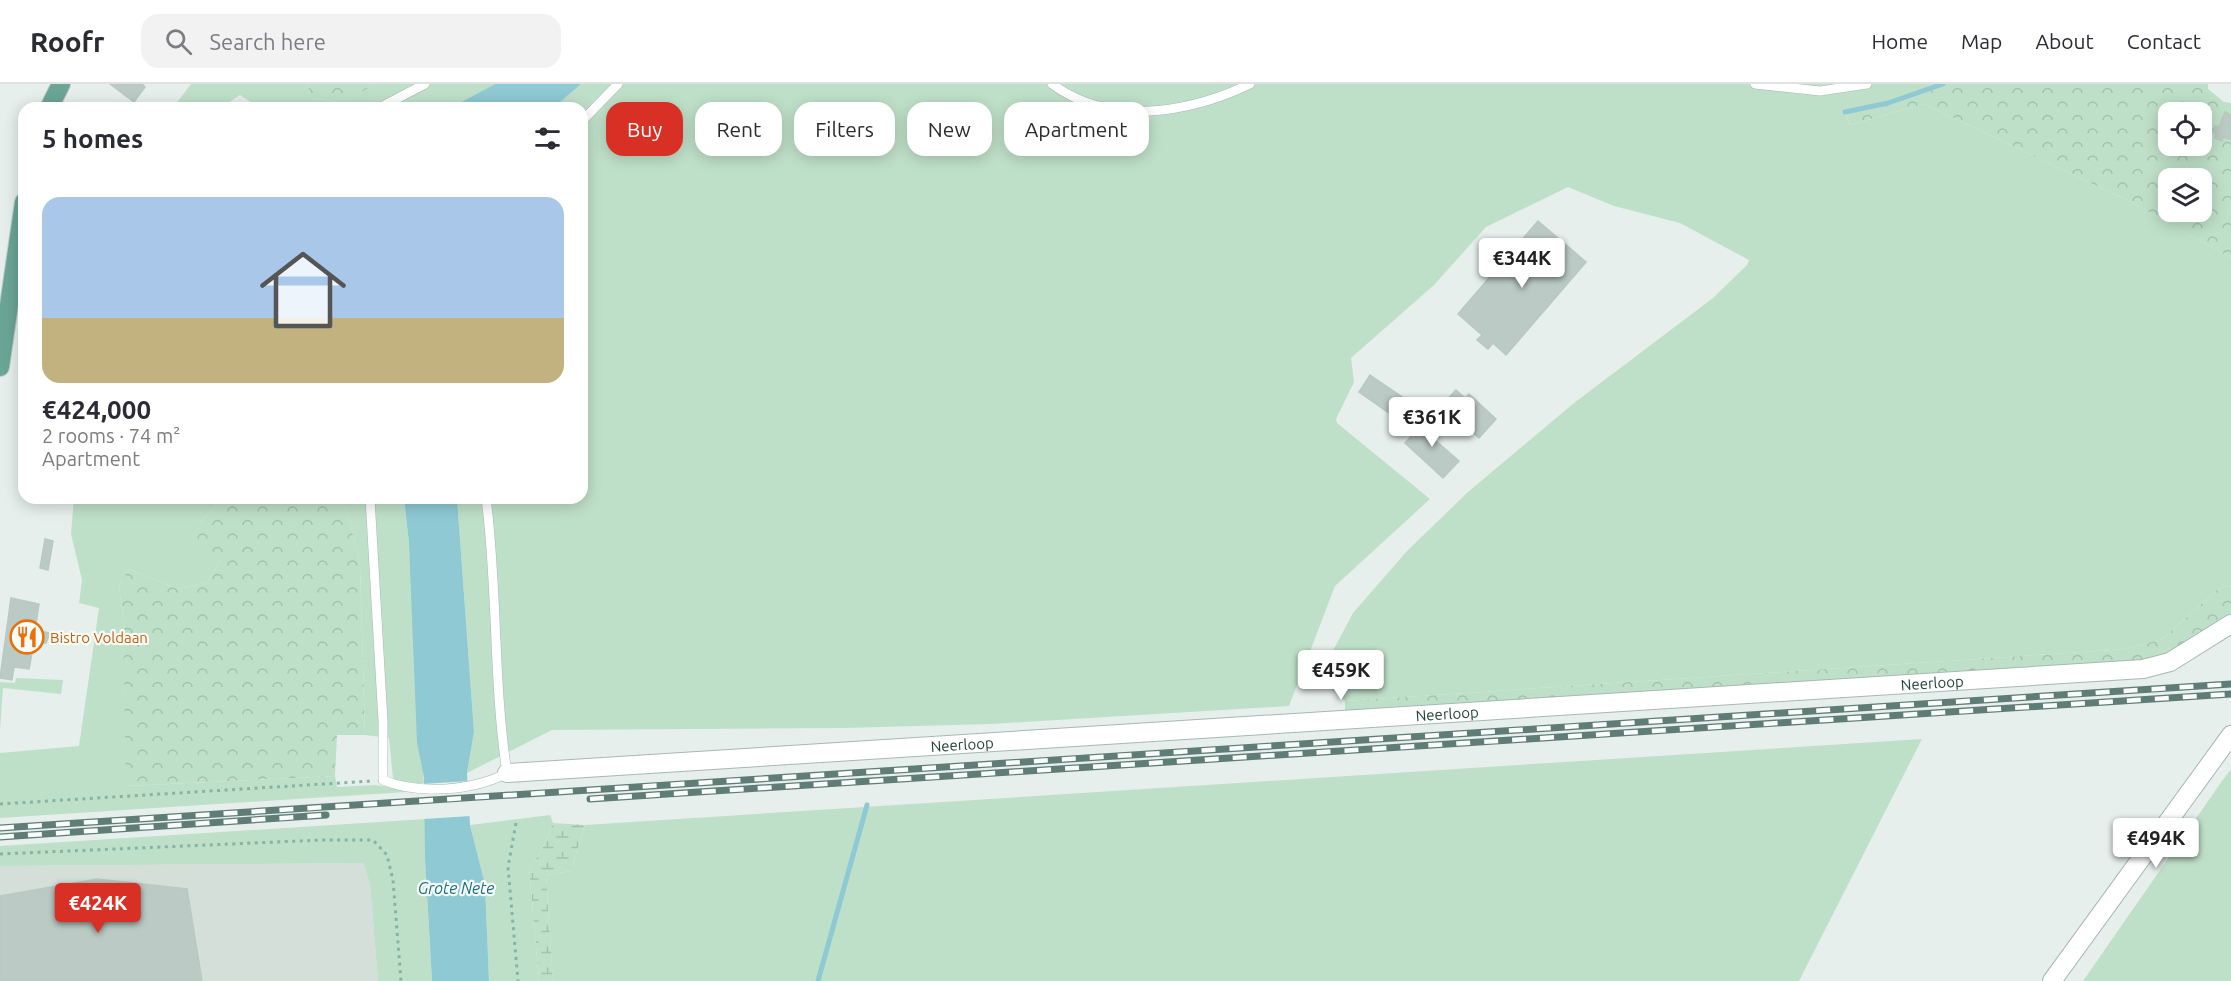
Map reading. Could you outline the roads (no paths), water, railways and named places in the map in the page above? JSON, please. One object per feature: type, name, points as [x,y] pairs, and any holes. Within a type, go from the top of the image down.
[{"type":"main road","points":[[52,102],[61,84]]},
{"type":"main road","points":[[0,368],[18,241]]},
{"type":"street","name":"Neerloop","points":[[507,774],[2143,669],[2170,662],[2231,624]]},
{"type":"street","points":[[2052,981],[2231,735]]},
{"type":"lane","points":[[391,102],[425,84]]},
{"type":"lane","points":[[588,115],[618,84]]},
{"type":"lane","points":[[1052,84],[1088,104],[1135,112],[1205,101],[1250,84]]},
{"type":"lane","points":[[1755,84],[1820,91],[1867,84]]},
{"type":"lane","points":[[370,504],[383,721],[383,780],[400,787],[422,789],[469,785],[495,780],[507,774],[499,717],[492,562],[487,504]]},
{"type":"water","points":[[495,84],[581,84],[560,102],[461,102]]},
{"type":"water","name":"Grote Nete","points":[[405,504],[457,504],[474,732],[467,773],[470,825],[485,884],[489,981],[432,981],[425,859],[424,777],[417,743],[409,543]]},
{"type":"waterway","points":[[1845,112],[1888,103],[1943,84]]},
{"type":"waterway","points":[[818,981],[867,805]]},
{"type":"railway","points":[[0,828],[2231,684]]},
{"type":"railway","points":[[590,799],[2231,694]]},
{"type":"railway","points":[[0,837],[326,815]]},
{"type":"place","name":"Bistro Voldaan","points":[[27,637]]}]
